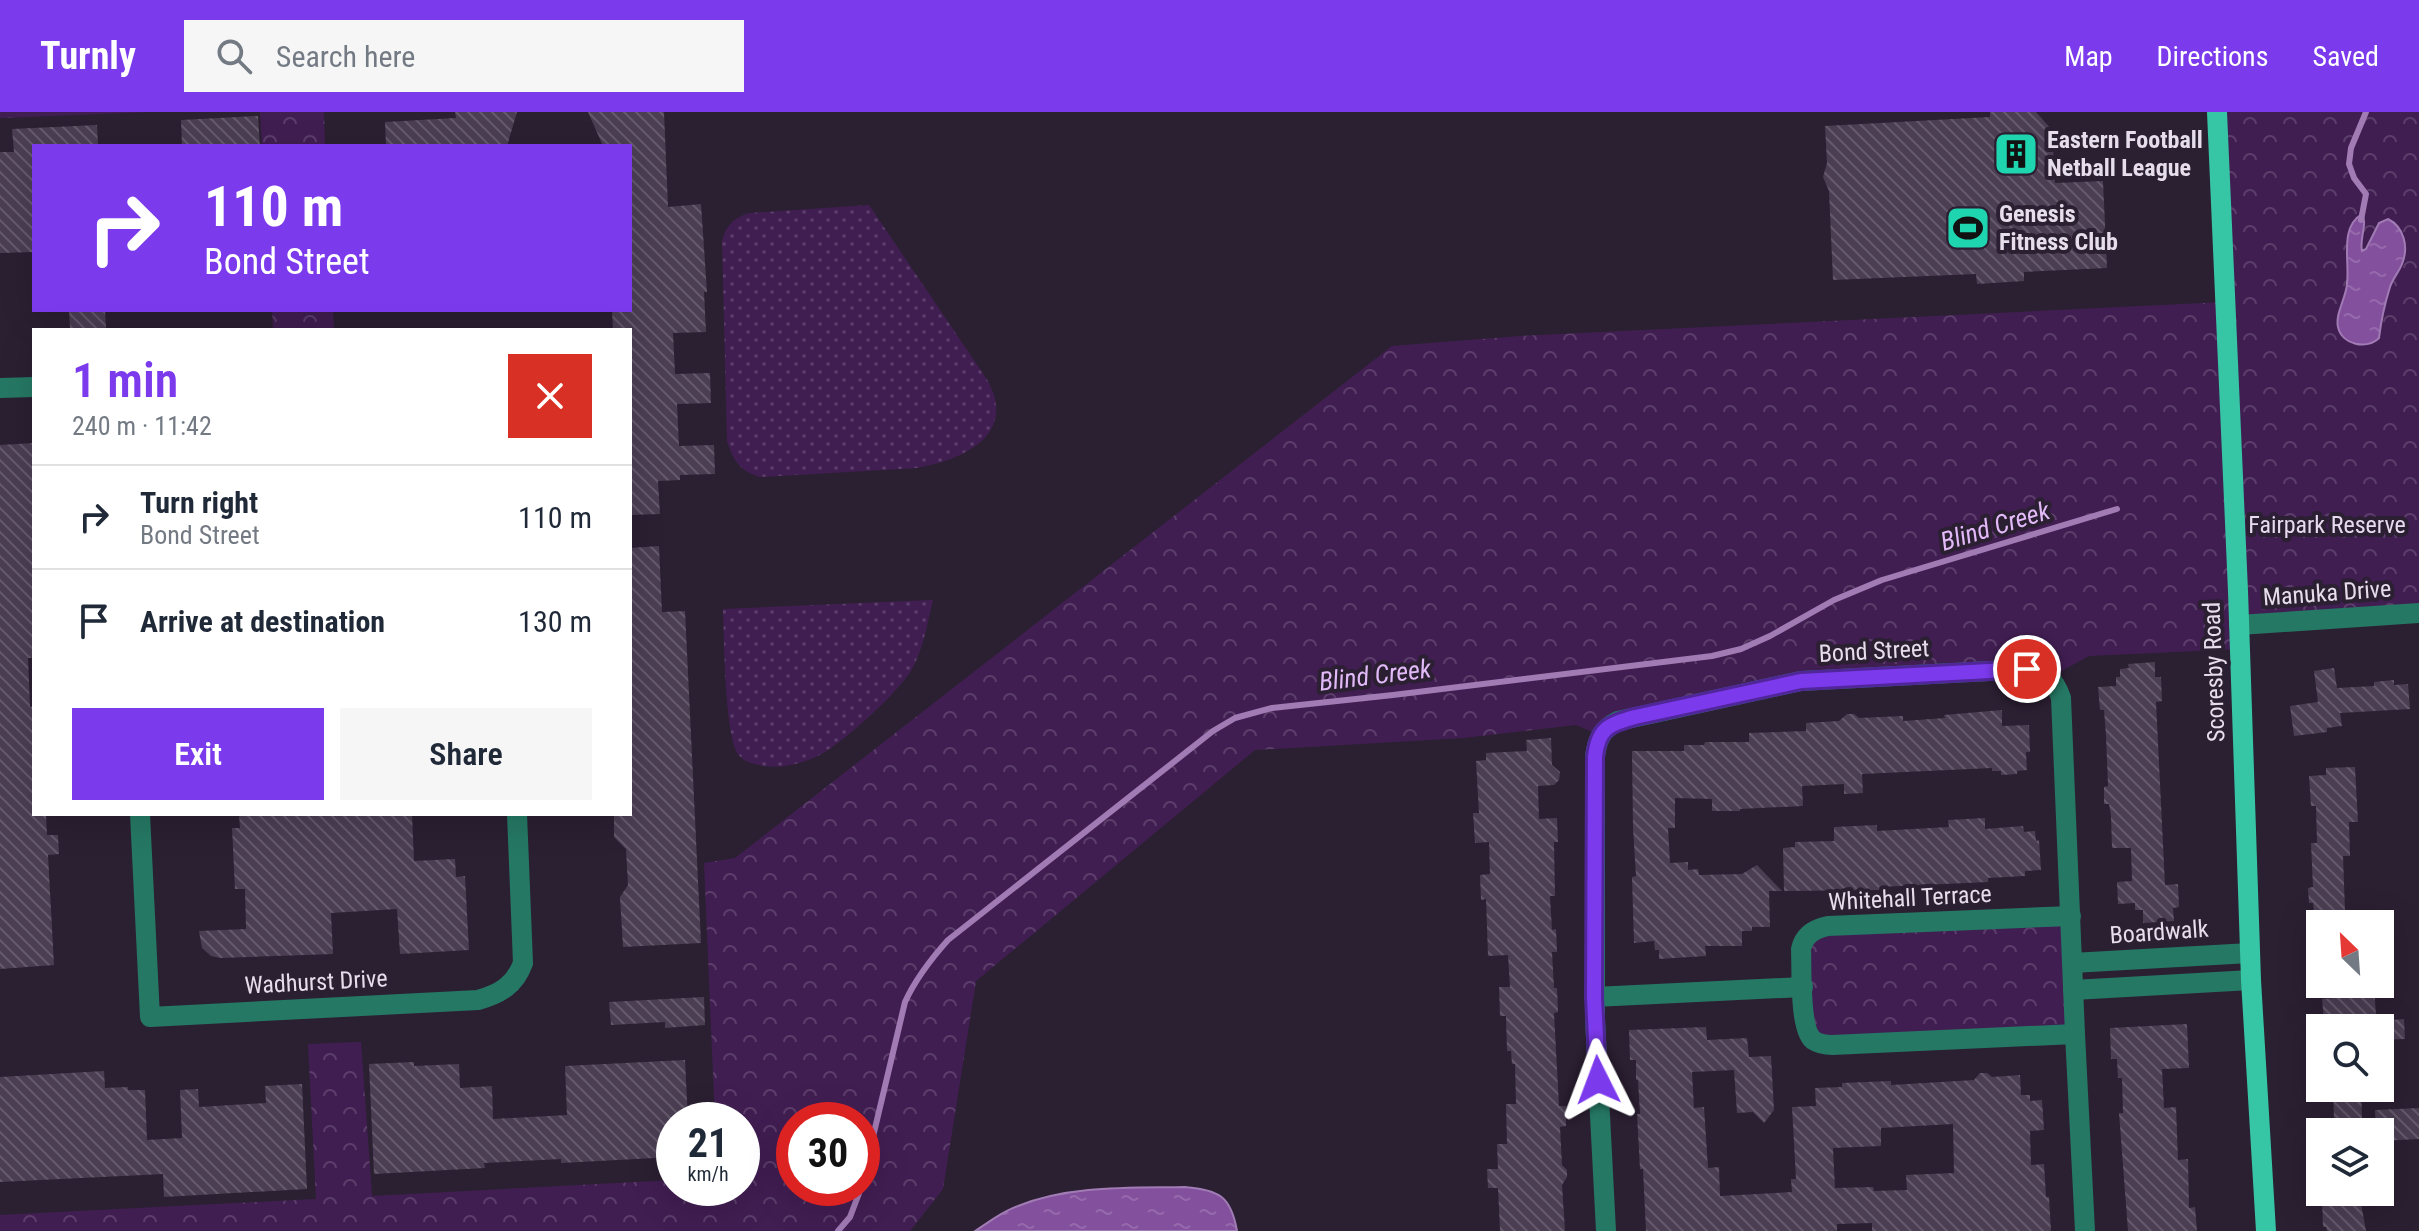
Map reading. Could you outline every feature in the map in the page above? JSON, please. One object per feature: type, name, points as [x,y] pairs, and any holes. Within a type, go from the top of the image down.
[{"type":"main road","name":"Scoresby Road","points":[[2217,112],[2251,980],[2266,1231]]},
{"type":"street","points":[[0,388],[32,387]]},
{"type":"street","name":"Manuka Drive","points":[[2239,625],[2419,613]]},
{"type":"street","name":"Bond Street","points":[[1606,1231],[1594,997],[1595,757],[1600,735],[1618,721],[1801,681],[2027,669],[2050,677],[2061,698],[2085,1231]]},
{"type":"street","name":"Wadhurst Drive","points":[[140,816],[150,1017],[478,1000],[497,994],[512,983],[523,963],[517,816]]},
{"type":"street","name":"Whitehall Terrace","points":[[2071,916],[1821,927],[1810,933],[1803,943],[1803,987],[1809,1034],[1813,1040],[1827,1045],[2075,1034]]},
{"type":"street","name":"Boardwalk","points":[[2072,963],[2250,953]]},
{"type":"street","points":[[2073,990],[2251,980]]},
{"type":"street","points":[[1594,997],[1803,987]]},
{"type":"green space","points":[[0,112],[149,112],[0,118]]},
{"type":"green space","points":[[260,112],[324,112],[325,144],[262,144]]},
{"type":"green space","name":"Fairpark Reserve","points":[[2217,112],[2419,112],[2419,613],[2239,624],[2239,649],[2089,656],[2050,677],[1819,679],[1600,735],[1576,725],[1463,738],[1255,750],[976,981],[943,1189],[910,1231],[0,1231],[0,1215],[316,1199],[308,1044],[361,1042],[372,1196],[656,1181],[656,1206],[760,1206],[760,1102],[714,1102],[704,863],[735,858],[1392,346],[1520,336],[2225,302]]},
{"type":"green space","points":[[869,205],[988,381],[995,399],[996,415],[992,428],[984,439],[959,455],[917,468],[760,477],[738,464],[727,441],[724,235],[731,223],[749,213]]},
{"type":"green space","points":[[272,312],[333,312],[334,328],[273,328]]},
{"type":"green space","points":[[933,600],[912,669],[883,703],[841,741],[818,756],[781,766],[753,763],[738,754],[730,728],[723,609]]},
{"type":"green space","points":[[2071,916],[2075,1034],[1813,1040],[1806,938]]},
{"type":"water","points":[[2362,214],[2362,251],[2379,223],[2388,219],[2401,232],[2405,251],[2388,293],[2379,338],[2362,345],[2344,338],[2337,322],[2347,284],[2350,227]]},
{"type":"water","points":[[1185,1187],[1207,1190],[1222,1197],[1231,1210],[1237,1231],[975,1231],[1012,1208],[1058,1194],[1100,1189]]},
{"type":"building","points":[[455,112],[517,112],[508,144],[386,144],[385,122],[456,118]]},
{"type":"building","points":[[588,112],[664,112],[668,207],[701,204],[707,292],[704,292],[706,332],[673,333],[675,374],[710,373],[711,403],[677,404],[679,446],[714,445],[715,474],[680,475],[680,480],[658,481],[660,514],[632,515],[632,328],[613,328],[612,312],[632,312],[632,144],[602,144]]},
{"type":"building","name":"Genesis Fitness Club","points":[[1990,112],[2036,112],[2052,130],[2055,183],[2103,181],[2107,268],[2024,272],[2024,281],[1977,284],[1976,274],[1833,280],[1829,191],[1823,177],[1827,163],[1825,126],[1990,117]]},
{"type":"building","points":[[258,116],[260,144],[182,144],[181,120]]},
{"type":"building","points":[[97,125],[98,144],[32,144],[32,252],[0,253],[0,152],[14,152],[12,129]]},
{"type":"building","points":[[69,312],[105,312],[106,328],[70,328]]},
{"type":"building","points":[[32,443],[32,658],[28,658],[32,706],[32,816],[46,816],[47,835],[58,835],[59,854],[48,855],[54,965],[0,969],[0,445]]},
{"type":"building","points":[[659,546],[662,612],[685,611],[701,943],[623,947],[620,897],[628,885],[626,849],[614,837],[614,816],[632,816],[632,548]]},
{"type":"building","points":[[2155,662],[2155,677],[2161,677],[2162,701],[2156,702],[2165,885],[2178,884],[2179,907],[2173,908],[2174,921],[2143,923],[2143,910],[2135,910],[2135,903],[2118,904],[2117,882],[2132,881],[2131,848],[2112,848],[2109,804],[2104,804],[2104,787],[2108,786],[2106,736],[2098,687],[2116,686],[2120,669],[2129,668],[2128,664]]},
{"type":"building","points":[[2334,668],[2337,688],[2374,686],[2374,682],[2394,680],[2394,685],[2408,684],[2410,709],[2340,713],[2342,726],[2327,728],[2327,732],[2294,736],[2290,706],[2318,702],[2314,671]]},
{"type":"building","points":[[2002,710],[2002,726],[2029,725],[2027,770],[2017,771],[2017,774],[2001,775],[2001,771],[1992,771],[1992,768],[1862,774],[1863,793],[1844,794],[1844,784],[1802,786],[1803,806],[1740,811],[1712,811],[1712,799],[1675,798],[1675,828],[1668,828],[1670,863],[1688,862],[1688,870],[1698,869],[1699,875],[1742,874],[1757,865],[1782,891],[1769,891],[1770,927],[1752,927],[1752,931],[1742,931],[1742,946],[1705,946],[1706,956],[1659,959],[1659,950],[1655,950],[1654,941],[1634,943],[1632,877],[1636,876],[1632,751],[1684,751],[1684,745],[1704,745],[1705,742],[1749,742],[1749,733],[1806,731],[1806,723],[1839,721],[1847,714],[1859,718],[1903,716],[1903,721]]},
{"type":"building","points":[[1551,738],[1552,765],[1560,772],[1559,780],[1554,785],[1538,786],[1539,819],[1557,818],[1555,896],[1550,896],[1557,952],[1552,952],[1554,988],[1557,988],[1558,1012],[1554,1013],[1559,1106],[1566,1106],[1566,1126],[1560,1127],[1562,1165],[1567,1170],[1562,1185],[1565,1231],[1500,1231],[1498,1188],[1488,1188],[1487,1169],[1498,1169],[1497,1144],[1507,1144],[1506,1104],[1516,1104],[1515,1064],[1512,1064],[1511,1051],[1507,1051],[1506,1016],[1500,1016],[1499,987],[1510,987],[1508,955],[1488,956],[1486,899],[1481,900],[1480,875],[1490,874],[1489,842],[1475,843],[1473,813],[1479,813],[1476,761],[1486,760],[1486,753],[1527,751],[1526,740]]},
{"type":"building","points":[[2355,767],[2358,822],[2349,822],[2350,856],[2343,856],[2345,910],[2314,910],[2313,903],[2309,903],[2308,888],[2313,887],[2311,843],[2317,843],[2316,806],[2311,806],[2309,776],[2326,775],[2326,768]]},
{"type":"building","points":[[239,816],[412,816],[414,861],[455,859],[456,877],[465,876],[469,950],[400,954],[397,909],[331,913],[333,954],[211,956],[202,948],[199,931],[246,929],[245,889],[235,889],[232,828],[240,828]]},
{"type":"building","points":[[1985,818],[1985,829],[2023,826],[2024,832],[2035,831],[2036,841],[2039,840],[2041,870],[2025,871],[2025,876],[1988,878],[1988,882],[1879,887],[1880,890],[1784,891],[1783,848],[1795,847],[1795,842],[1834,841],[1834,827],[1877,825],[1877,831],[1949,827],[1948,820]]},
{"type":"building","points":[[704,997],[705,1025],[665,1028],[665,1022],[611,1025],[609,1002]]},
{"type":"building","points":[[2375,998],[2376,1014],[2323,1014],[2322,999]]},
{"type":"building","points":[[2404,1019],[2405,1039],[2394,1039],[2394,1020]]},
{"type":"building","points":[[2187,1024],[2189,1068],[2162,1069],[2164,1108],[2176,1107],[2178,1160],[2188,1159],[2189,1208],[2195,1207],[2197,1231],[2128,1231],[2119,1113],[2123,1113],[2122,1078],[2118,1078],[2117,1059],[2111,1059],[2110,1028]]},
{"type":"building","points":[[1706,1027],[1707,1040],[1747,1038],[1749,1057],[1771,1056],[1774,1110],[1764,1123],[1753,1112],[1737,1113],[1734,1070],[1692,1072],[1694,1108],[1704,1107],[1708,1168],[1719,1167],[1720,1196],[1792,1192],[1791,1179],[1796,1179],[1792,1107],[1816,1106],[1815,1088],[1842,1087],[1842,1083],[1891,1081],[1891,1085],[1974,1080],[1980,1073],[1992,1077],[2020,1075],[2021,1095],[2030,1095],[2030,1101],[2042,1100],[2044,1130],[2030,1131],[2031,1165],[2044,1164],[2051,1231],[1872,1231],[1872,1223],[1837,1224],[1837,1231],[1646,1231],[1637,1114],[1640,1114],[1638,1080],[1636,1060],[1630,1060],[1629,1030]],"holes":[[[1953,1124],[1954,1173],[1906,1175],[1907,1190],[1835,1188],[1833,1148],[1881,1146],[1881,1128]]]},
{"type":"building","points":[[685,1060],[687,1102],[656,1102],[656,1158],[484,1163],[485,1168],[374,1174],[369,1064],[459,1064],[460,1088],[492,1086],[493,1119],[567,1115],[565,1066]]},
{"type":"building","points":[[104,1071],[105,1088],[145,1090],[147,1140],[182,1138],[180,1090],[198,1089],[199,1107],[266,1103],[265,1086],[302,1084],[307,1189],[164,1197],[163,1174],[0,1182],[0,1077]]},
{"type":"building","points":[[2333,1102],[2361,1102],[2362,1118],[2334,1118]]},
{"type":"building","points":[[2419,1108],[2419,1139],[2394,1140],[2394,1118],[2375,1118],[2375,1110]]},
{"type":"building","points":[[2322,1206],[2362,1206],[2366,1231],[2327,1231],[2323,1227]]},
{"type":"waterway","name":"Blind Creek","points":[[2361,220],[2366,194],[2354,178],[2349,164],[2351,148],[2366,112]]},
{"type":"waterway","name":"Blind Creek","points":[[880,1107],[905,1002],[919,977],[948,940],[1213,731],[1235,718],[1272,708],[1712,656],[1741,649],[1834,600],[1882,580],[2117,509]]},
{"type":"waterway","name":"Blind Creek","points":[[838,1231],[850,1217],[854,1206]]},
{"type":"place","name":"Eastern Football Netball League","points":[[2016,154]]},
{"type":"place","name":"Genesis Fitness Club","points":[[1968,228]]},
{"type":"route","points":[[1598,1080],[1594,997],[1595,757],[1600,735],[1608,726],[1635,717],[1801,681],[2027,669]]}]
